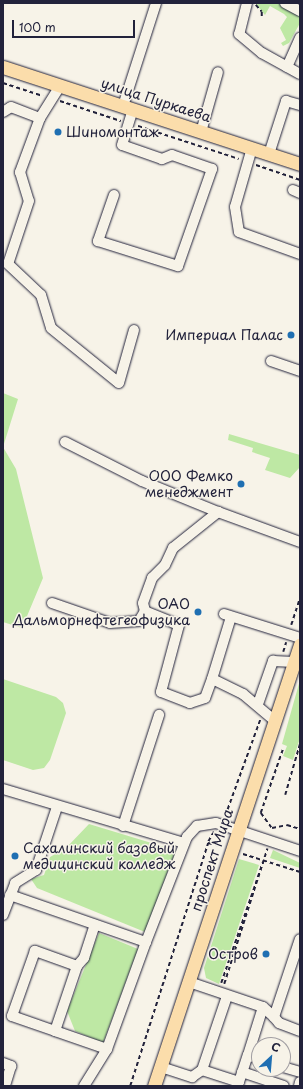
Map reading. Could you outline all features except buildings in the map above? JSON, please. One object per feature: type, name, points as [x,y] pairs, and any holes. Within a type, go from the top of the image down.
[{"type":"main road","name":"улица Пуркаева","points":[[3,67],[300,164]]},
{"type":"main road","name":"проспект Мира","points":[[154,1086],[300,645]]},
{"type":"street","points":[[114,196],[98,241],[178,266],[212,169],[172,155],[162,159],[122,145],[129,123],[128,108],[156,3]]},
{"type":"street","points":[[247,3],[239,34],[287,67],[300,74]]},
{"type":"street","points":[[285,3],[300,11]]},
{"type":"street","points":[[287,67],[300,38]]},
{"type":"street","points":[[201,132],[218,72]]},
{"type":"street","points":[[60,86],[40,118],[20,172],[29,201],[8,264],[41,295],[51,328],[119,383],[134,330]]},
{"type":"street","points":[[269,154],[286,101],[300,105]]},
{"type":"street","points":[[3,112],[11,107],[40,118]]},
{"type":"street","points":[[252,148],[235,207],[239,232],[300,254]]},
{"type":"street","points":[[271,361],[300,371]]},
{"type":"street","points":[[65,442],[142,481],[218,512],[300,542]]},
{"type":"street","points":[[52,603],[110,623],[139,620],[145,611],[143,603],[152,578],[165,565],[173,548],[218,512]]},
{"type":"street","points":[[145,611],[179,625],[161,692],[190,703],[205,698],[212,679],[228,616],[300,638]]},
{"type":"street","points":[[258,704],[273,661],[294,662]]},
{"type":"street","points":[[212,679],[258,704],[262,714],[275,721]]},
{"type":"street","points":[[123,826],[159,715]]},
{"type":"street","points":[[3,789],[57,807],[184,843]]},
{"type":"street","points":[[3,915],[10,895],[21,877],[36,870],[57,807]]},
{"type":"street","points":[[84,1086],[107,1049],[184,843],[197,826],[219,824],[300,851]]},
{"type":"street","points":[[10,895],[146,942]]},
{"type":"street","points":[[55,1031],[77,966],[84,958],[95,925]]},
{"type":"street","points":[[274,1017],[300,939]]},
{"type":"street","points":[[77,966],[35,951],[12,1016],[107,1049]]},
{"type":"street","points":[[189,982],[263,1007],[280,1023],[300,1030]]},
{"type":"street","points":[[161,1067],[192,1077],[202,1070],[224,993]]},
{"type":"street","points":[[240,1080],[263,1007]]},
{"type":"street","points":[[3,1064],[11,1066],[5,1086]]},
{"type":"street","points":[[202,1070],[240,1080],[284,1086]]},
{"type":"street","points":[[299,1086],[300,1082]]},
{"type":"path","points":[[252,3],[262,12],[262,19]]},
{"type":"path","points":[[3,83],[300,180]]},
{"type":"path","points":[[130,1086],[208,843],[219,824],[227,814],[262,714]]},
{"type":"path","points":[[285,795],[300,743]]},
{"type":"path","points":[[282,750],[261,813],[272,828],[287,825],[300,829]]},
{"type":"path","points":[[208,843],[221,846]]},
{"type":"path","points":[[224,993],[268,846]]},
{"type":"path","points":[[243,854],[300,872]]},
{"type":"green space","points":[[255,3],[281,3],[299,12],[300,23],[289,43],[283,46],[281,43],[286,40],[280,28],[287,17],[270,6],[265,15]]},
{"type":"green space","points":[[3,393],[18,399],[3,447]]},
{"type":"green space","points":[[229,434],[300,455],[300,467],[290,478],[265,470],[270,458],[252,452],[253,448],[228,440]]},
{"type":"green space","points":[[3,447],[16,469],[43,578],[22,628],[3,622]]},
{"type":"green space","points":[[3,679],[56,697],[63,703],[66,713],[50,760],[44,768],[33,770],[3,760]]},
{"type":"green space","points":[[300,680],[300,738],[293,760],[283,756],[287,746],[282,744]]},
{"type":"green space","points":[[89,824],[168,848],[174,855],[145,932],[37,888],[31,879],[44,875],[50,857],[66,848]]},
{"type":"green space","points":[[273,850],[300,863],[300,868],[270,858]]},
{"type":"green space","points":[[239,859],[259,865],[219,984],[206,978],[204,968]]},
{"type":"green space","points":[[99,933],[138,949],[103,1043],[75,1031],[67,1011]]},
{"type":"place","name":"Шиномонтаж","points":[[58,132]]},
{"type":"place","name":"Империал Палас","points":[[291,335]]},
{"type":"place","name":"ООО Фемко менеджмент","points":[[241,484]]},
{"type":"place","name":"ОАО Дальморнефтегеофизика","points":[[198,612]]},
{"type":"place","name":"Сахалинский базовый медицинский колледж","points":[[15,856]]},
{"type":"place","name":"Остров","points":[[266,954]]}]
